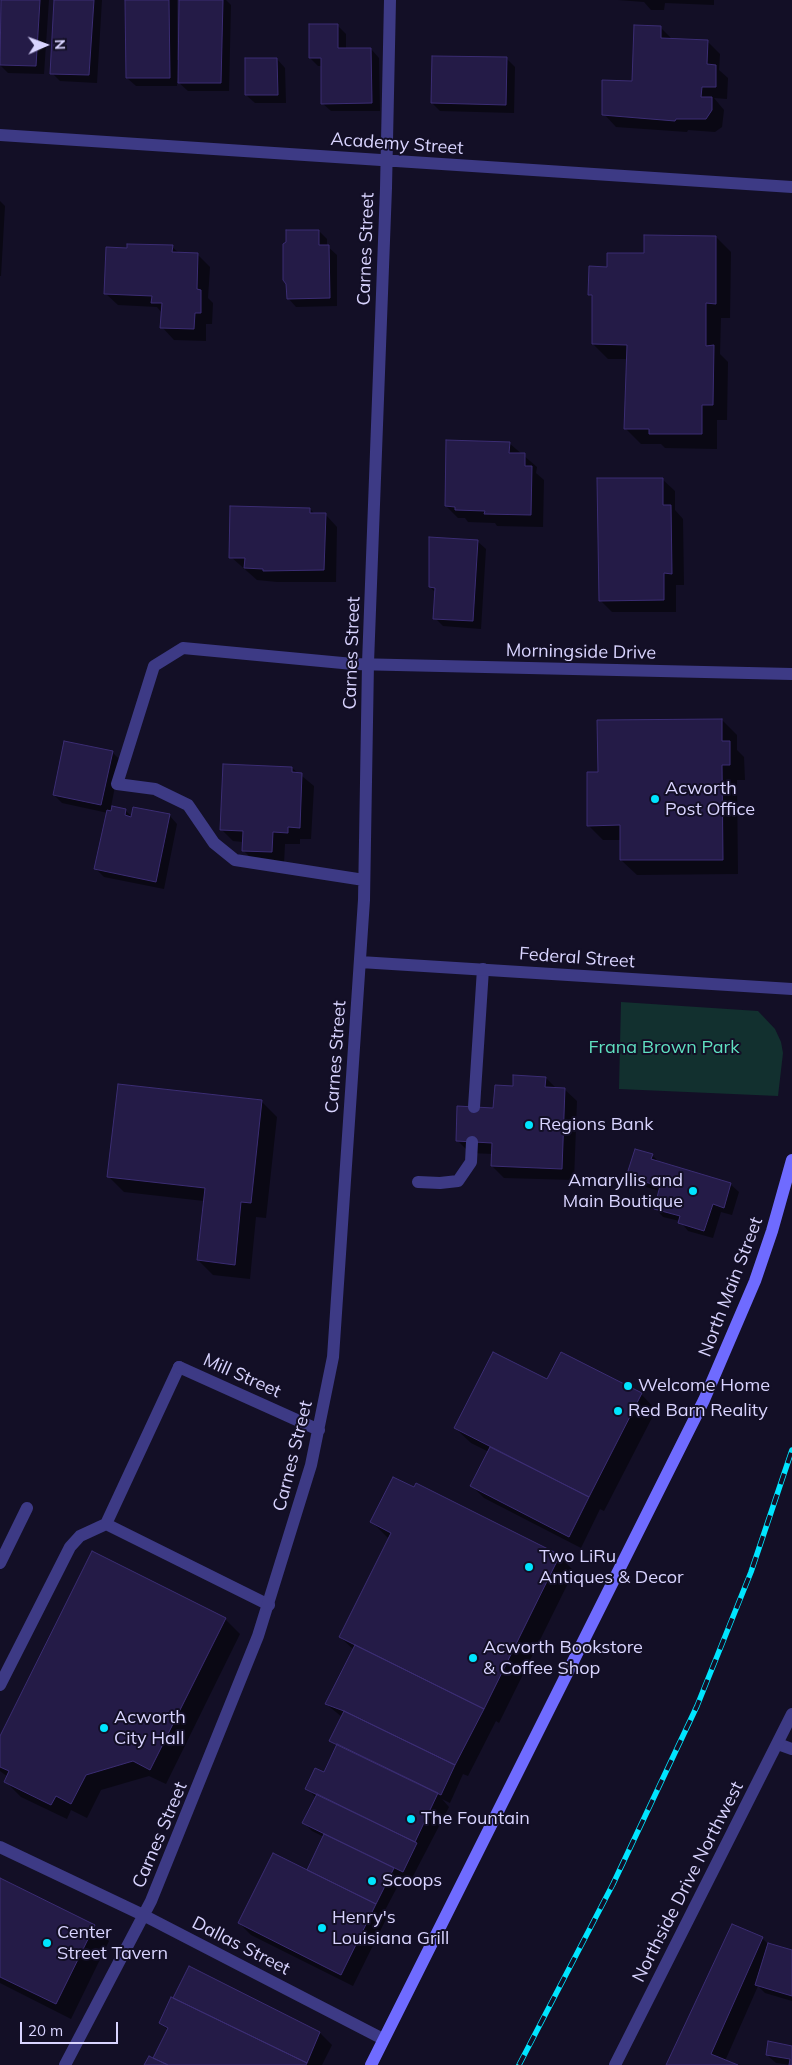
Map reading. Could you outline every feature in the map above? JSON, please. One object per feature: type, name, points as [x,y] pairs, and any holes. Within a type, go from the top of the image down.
[{"type":"main road","name":"North Main Street","points":[[371,2065],[704,1400],[755,1281],[772,1231],[792,1160]]},
{"type":"street","name":"Carnes Street","points":[[66,2065],[162,1877],[218,1739],[269,1605],[311,1465],[333,1357],[364,880],[368,663],[390,0]]},
{"type":"street","name":"Academy Street","points":[[0,135],[386,162],[792,187]]},
{"type":"street","name":"Morningside Drive","points":[[364,880],[235,860],[214,843],[188,805],[155,789],[118,784],[154,666],[184,648],[368,663],[792,674]]},
{"type":"street","name":"Federal Street","points":[[360,962],[792,989]]},
{"type":"street","points":[[474,1107],[482,969]]},
{"type":"street","points":[[418,1182],[440,1184],[458,1181],[464,1176],[471,1162],[472,1142]]},
{"type":"street","name":"Mill Street","points":[[106,1524],[179,1367],[318,1430]]},
{"type":"street","points":[[0,1563],[27,1508]]},
{"type":"street","points":[[0,1685],[70,1547],[80,1536],[106,1524],[269,1605]]},
{"type":"street","name":"Northside Drive Northwest","points":[[615,2065],[792,1714]]},
{"type":"street","points":[[778,1744],[792,1749]]},
{"type":"street","name":"Dallas Street","points":[[0,1847],[143,1915],[383,2040]]},
{"type":"green space","name":"Frana Brown Park","points":[[621,1002],[758,1011],[775,1029],[781,1042],[783,1053],[778,1096],[619,1089]]},
{"type":"building","points":[[1,0],[40,0],[36,66],[0,65]]},
{"type":"building","points":[[54,0],[94,0],[89,75],[50,74]]},
{"type":"building","points":[[125,0],[169,0],[170,78],[126,78]]},
{"type":"building","points":[[179,0],[223,0],[221,83],[178,83]]},
{"type":"building","points":[[309,24],[338,24],[338,48],[371,48],[372,103],[321,104],[321,58],[309,58]]},
{"type":"building","points":[[634,25],[661,26],[661,38],[708,40],[707,64],[716,65],[716,87],[702,87],[701,97],[712,97],[712,110],[706,119],[676,119],[675,121],[602,115],[602,80],[632,81]]},
{"type":"building","points":[[432,56],[507,57],[506,105],[431,103]]},
{"type":"building","points":[[245,58],[277,58],[278,95],[245,95]]},
{"type":"building","points":[[286,230],[319,230],[319,245],[329,245],[330,298],[287,299],[286,284],[283,280],[283,244],[286,242]]},
{"type":"building","points":[[644,235],[716,236],[716,304],[706,303],[706,346],[714,345],[713,405],[702,405],[702,434],[649,434],[649,429],[624,429],[627,345],[592,344],[592,295],[588,295],[589,266],[607,267],[607,253],[644,253]]},
{"type":"building","points":[[127,244],[173,245],[172,252],[198,253],[197,289],[201,290],[201,313],[195,313],[194,329],[160,328],[162,303],[151,303],[152,296],[104,294],[106,247],[127,248]]},
{"type":"building","points":[[446,440],[510,442],[509,453],[525,453],[525,466],[532,466],[531,515],[484,514],[485,511],[455,510],[455,507],[445,506]]},
{"type":"building","points":[[597,478],[663,478],[663,505],[671,505],[672,574],[664,573],[664,600],[599,601]]},
{"type":"building","points":[[230,506],[310,508],[310,513],[326,513],[324,570],[263,571],[263,569],[244,568],[245,558],[229,558]]},
{"type":"building","points":[[429,537],[478,540],[473,621],[433,619],[435,588],[429,587]]},
{"type":"building","name":"Acworth Post Office","points":[[722,719],[722,741],[730,741],[730,765],[722,765],[723,860],[620,860],[620,825],[587,826],[587,772],[598,772],[597,720]]},
{"type":"building","points":[[64,741],[113,751],[101,805],[53,795]]},
{"type":"building","points":[[223,764],[292,767],[292,772],[302,773],[300,828],[288,827],[288,833],[273,832],[272,852],[242,851],[243,831],[220,830]]},
{"type":"building","points":[[112,806],[126,809],[125,815],[131,817],[133,807],[170,814],[156,882],[94,869],[107,810],[111,811]]},
{"type":"building","points":[[513,1075],[546,1077],[545,1087],[565,1088],[562,1169],[491,1166],[492,1143],[456,1141],[457,1106],[493,1108],[495,1085],[513,1086]]},
{"type":"building","points":[[118,1084],[262,1100],[251,1203],[241,1202],[235,1265],[197,1260],[205,1188],[107,1177]]},
{"type":"building","points":[[635,1149],[653,1154],[651,1159],[731,1183],[724,1208],[713,1204],[704,1231],[678,1223],[680,1216],[654,1209],[660,1186],[626,1177]]},
{"type":"building","points":[[493,1352],[547,1379],[561,1352],[642,1393],[589,1497],[454,1428]]},
{"type":"building","points":[[490,1447],[589,1497],[569,1537],[470,1486]]},
{"type":"building","points":[[393,1477],[414,1487],[416,1483],[560,1555],[484,1709],[339,1637],[391,1533],[370,1522]]},
{"type":"building","points":[[92,1551],[226,1618],[150,1770],[133,1761],[86,1775],[71,1804],[56,1796],[51,1805],[4,1782],[9,1771],[0,1767],[0,1736]]},
{"type":"building","points":[[355,1645],[484,1709],[455,1765],[344,1711],[325,1704]]},
{"type":"building","points":[[344,1711],[455,1765],[441,1795],[329,1741]]},
{"type":"building","points":[[337,1744],[438,1793],[415,1842],[305,1789],[315,1768],[324,1772]]},
{"type":"building","points":[[317,1794],[417,1843],[403,1872],[302,1823]]},
{"type":"building","points":[[324,1834],[394,1868],[376,1904],[307,1870]]},
{"type":"building","points":[[273,1853],[376,1904],[341,1975],[238,1923]]},
{"type":"building","points":[[0,1878],[95,1925],[56,2004],[0,1977]]},
{"type":"building","points":[[732,1924],[763,1937],[711,2054],[738,2065],[666,2065]]},
{"type":"building","points":[[768,1943],[792,1950],[792,1996],[755,1985]]},
{"type":"building","points":[[189,1966],[320,2032],[307,2063],[173,1998]]},
{"type":"building","points":[[171,1997],[307,2063],[306,2065],[168,2065],[153,2058],[168,2028],[159,2023]]},
{"type":"building","points":[[768,2041],[792,2046],[792,2065],[789,2065],[790,2059],[766,2055]]},
{"type":"building","points":[[149,2056],[153,2058],[168,2065],[144,2065]]},
{"type":"railway","points":[[519,2065],[613,1884],[697,1706],[751,1572],[792,1450]]},
{"type":"place","name":"Acworth Post Office","points":[[655,799]]},
{"type":"place","name":"Regions Bank","points":[[529,1125]]},
{"type":"place","name":"Amaryllis and Main Boutique","points":[[693,1191]]},
{"type":"place","name":"Welcome Home","points":[[628,1386]]},
{"type":"place","name":"Red Barn Reality","points":[[618,1411]]},
{"type":"place","name":"Two LiRu Antiques & Decor","points":[[529,1567]]},
{"type":"place","name":"Acworth Bookstore & Coffee Shop","points":[[473,1658]]},
{"type":"place","name":"Acworth City Hall","points":[[104,1728]]},
{"type":"place","name":"The Fountain","points":[[411,1819]]},
{"type":"place","name":"Scoops","points":[[372,1881]]},
{"type":"place","name":"Henry's Louisiana Grill","points":[[322,1928]]},
{"type":"place","name":"Center Street Tavern","points":[[47,1943]]}]
